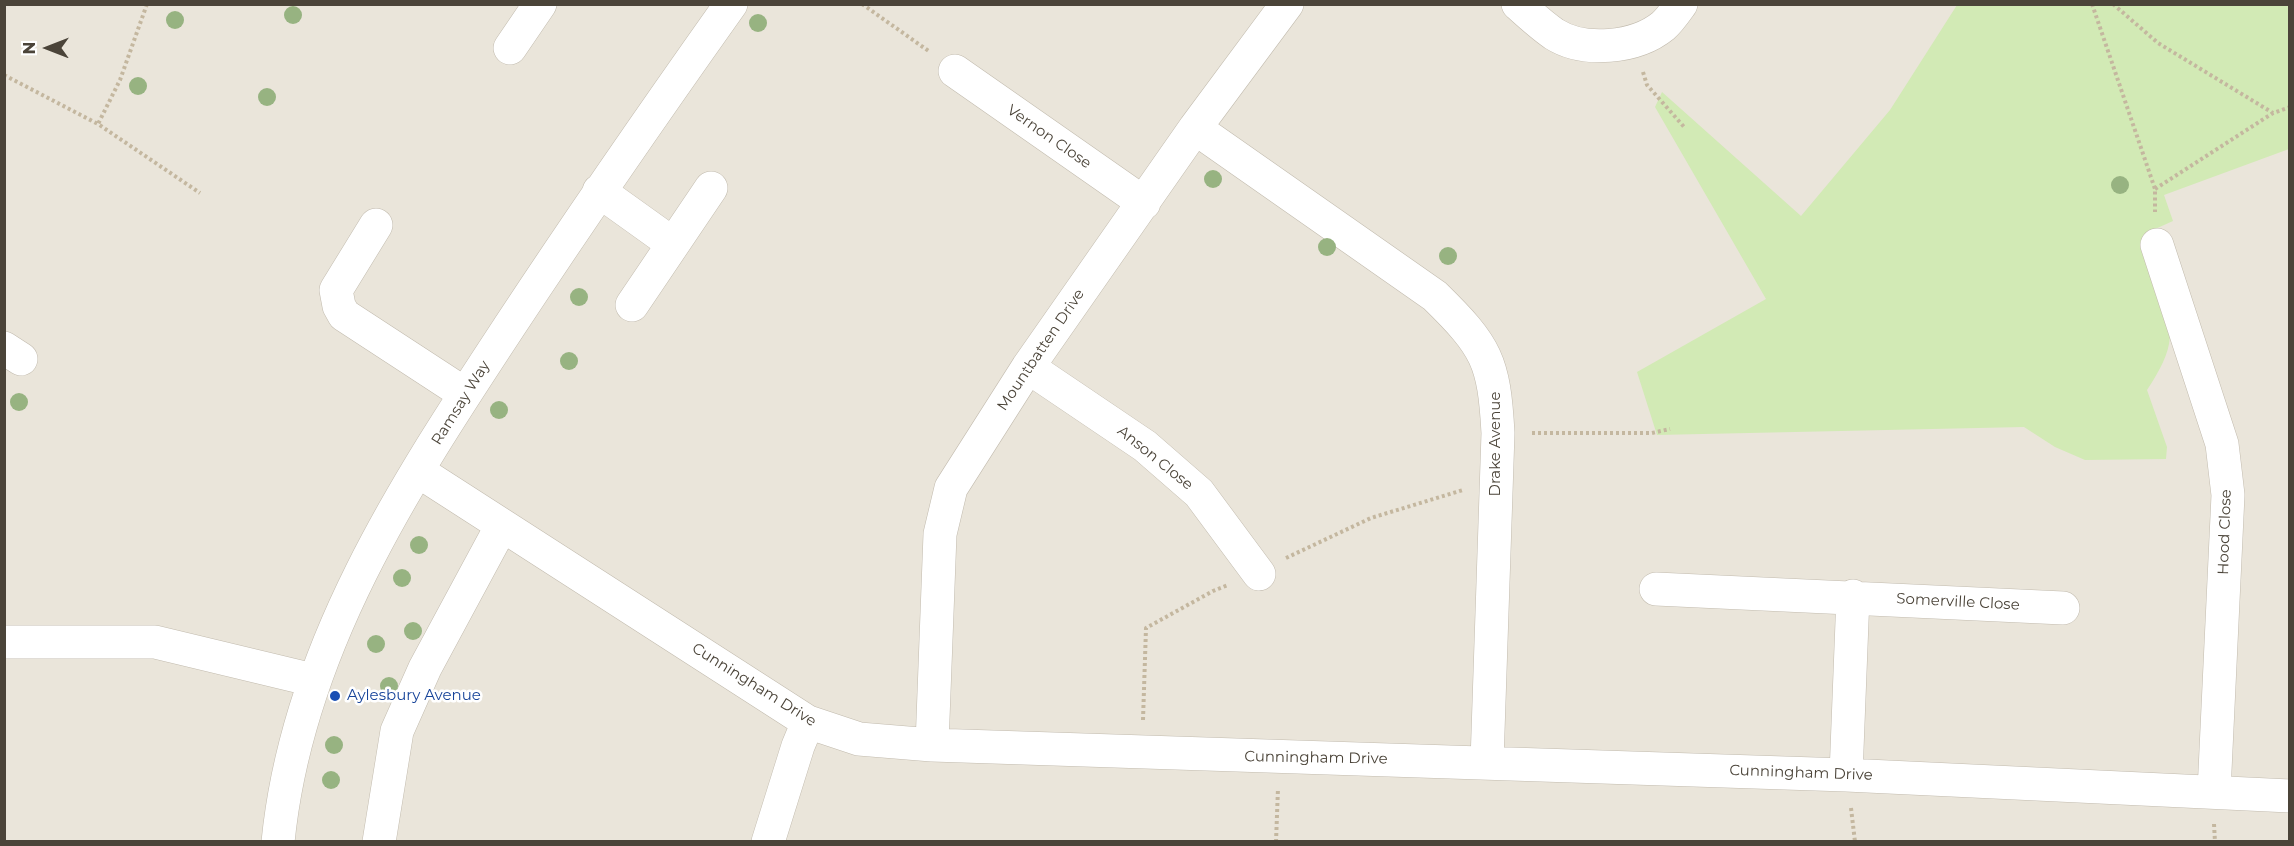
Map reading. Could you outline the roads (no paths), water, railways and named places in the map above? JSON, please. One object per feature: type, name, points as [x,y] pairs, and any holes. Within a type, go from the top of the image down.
[{"type":"street","points":[[510,48],[540,4]]},
{"type":"street","name":"Ramsay Way","points":[[278,842],[282,795],[313,680],[371,548],[465,394],[599,191],[731,4]]},
{"type":"street","name":"Mountbatten Drive","points":[[932,745],[940,534],[951,488],[1028,367],[1195,128],[1287,4]]},
{"type":"street","points":[[1518,4],[1555,35],[1581,43],[1606,46],[1634,40],[1663,26],[1681,4]]},
{"type":"street","name":"Vernon Close","points":[[955,71],[1144,202]]},
{"type":"street","name":"Drake Avenue","points":[[1195,128],[1435,296],[1465,325],[1485,353],[1495,384],[1498,433],[1487,762]]},
{"type":"street","points":[[632,305],[711,188]]},
{"type":"street","points":[[599,191],[673,244]]},
{"type":"street","points":[[376,225],[336,290],[339,306],[344,315],[465,394]]},
{"type":"street","name":"Hood Close","points":[[2157,245],[2222,444],[2228,495],[2214,792]]},
{"type":"street","name":"Anson Close","points":[[1028,367],[1145,446],[1199,493],[1259,574]]},
{"type":"street","name":"Cunningham Drive","points":[[418,471],[501,527],[808,722],[860,740],[932,745],[1279,758],[1487,762],[1846,775],[2289,796]]},
{"type":"street","points":[[379,842],[397,731],[425,668],[501,527]]},
{"type":"street","name":"Somerville Close","points":[[1656,588],[2064,608]]},
{"type":"street","points":[[1846,775],[1853,596]]},
{"type":"street","points":[[4,642],[154,642],[313,680]]},
{"type":"street","points":[[768,842],[798,746],[808,722]]},
{"type":"place","name":"Aylesbury Avenue","points":[[335,696]]}]
